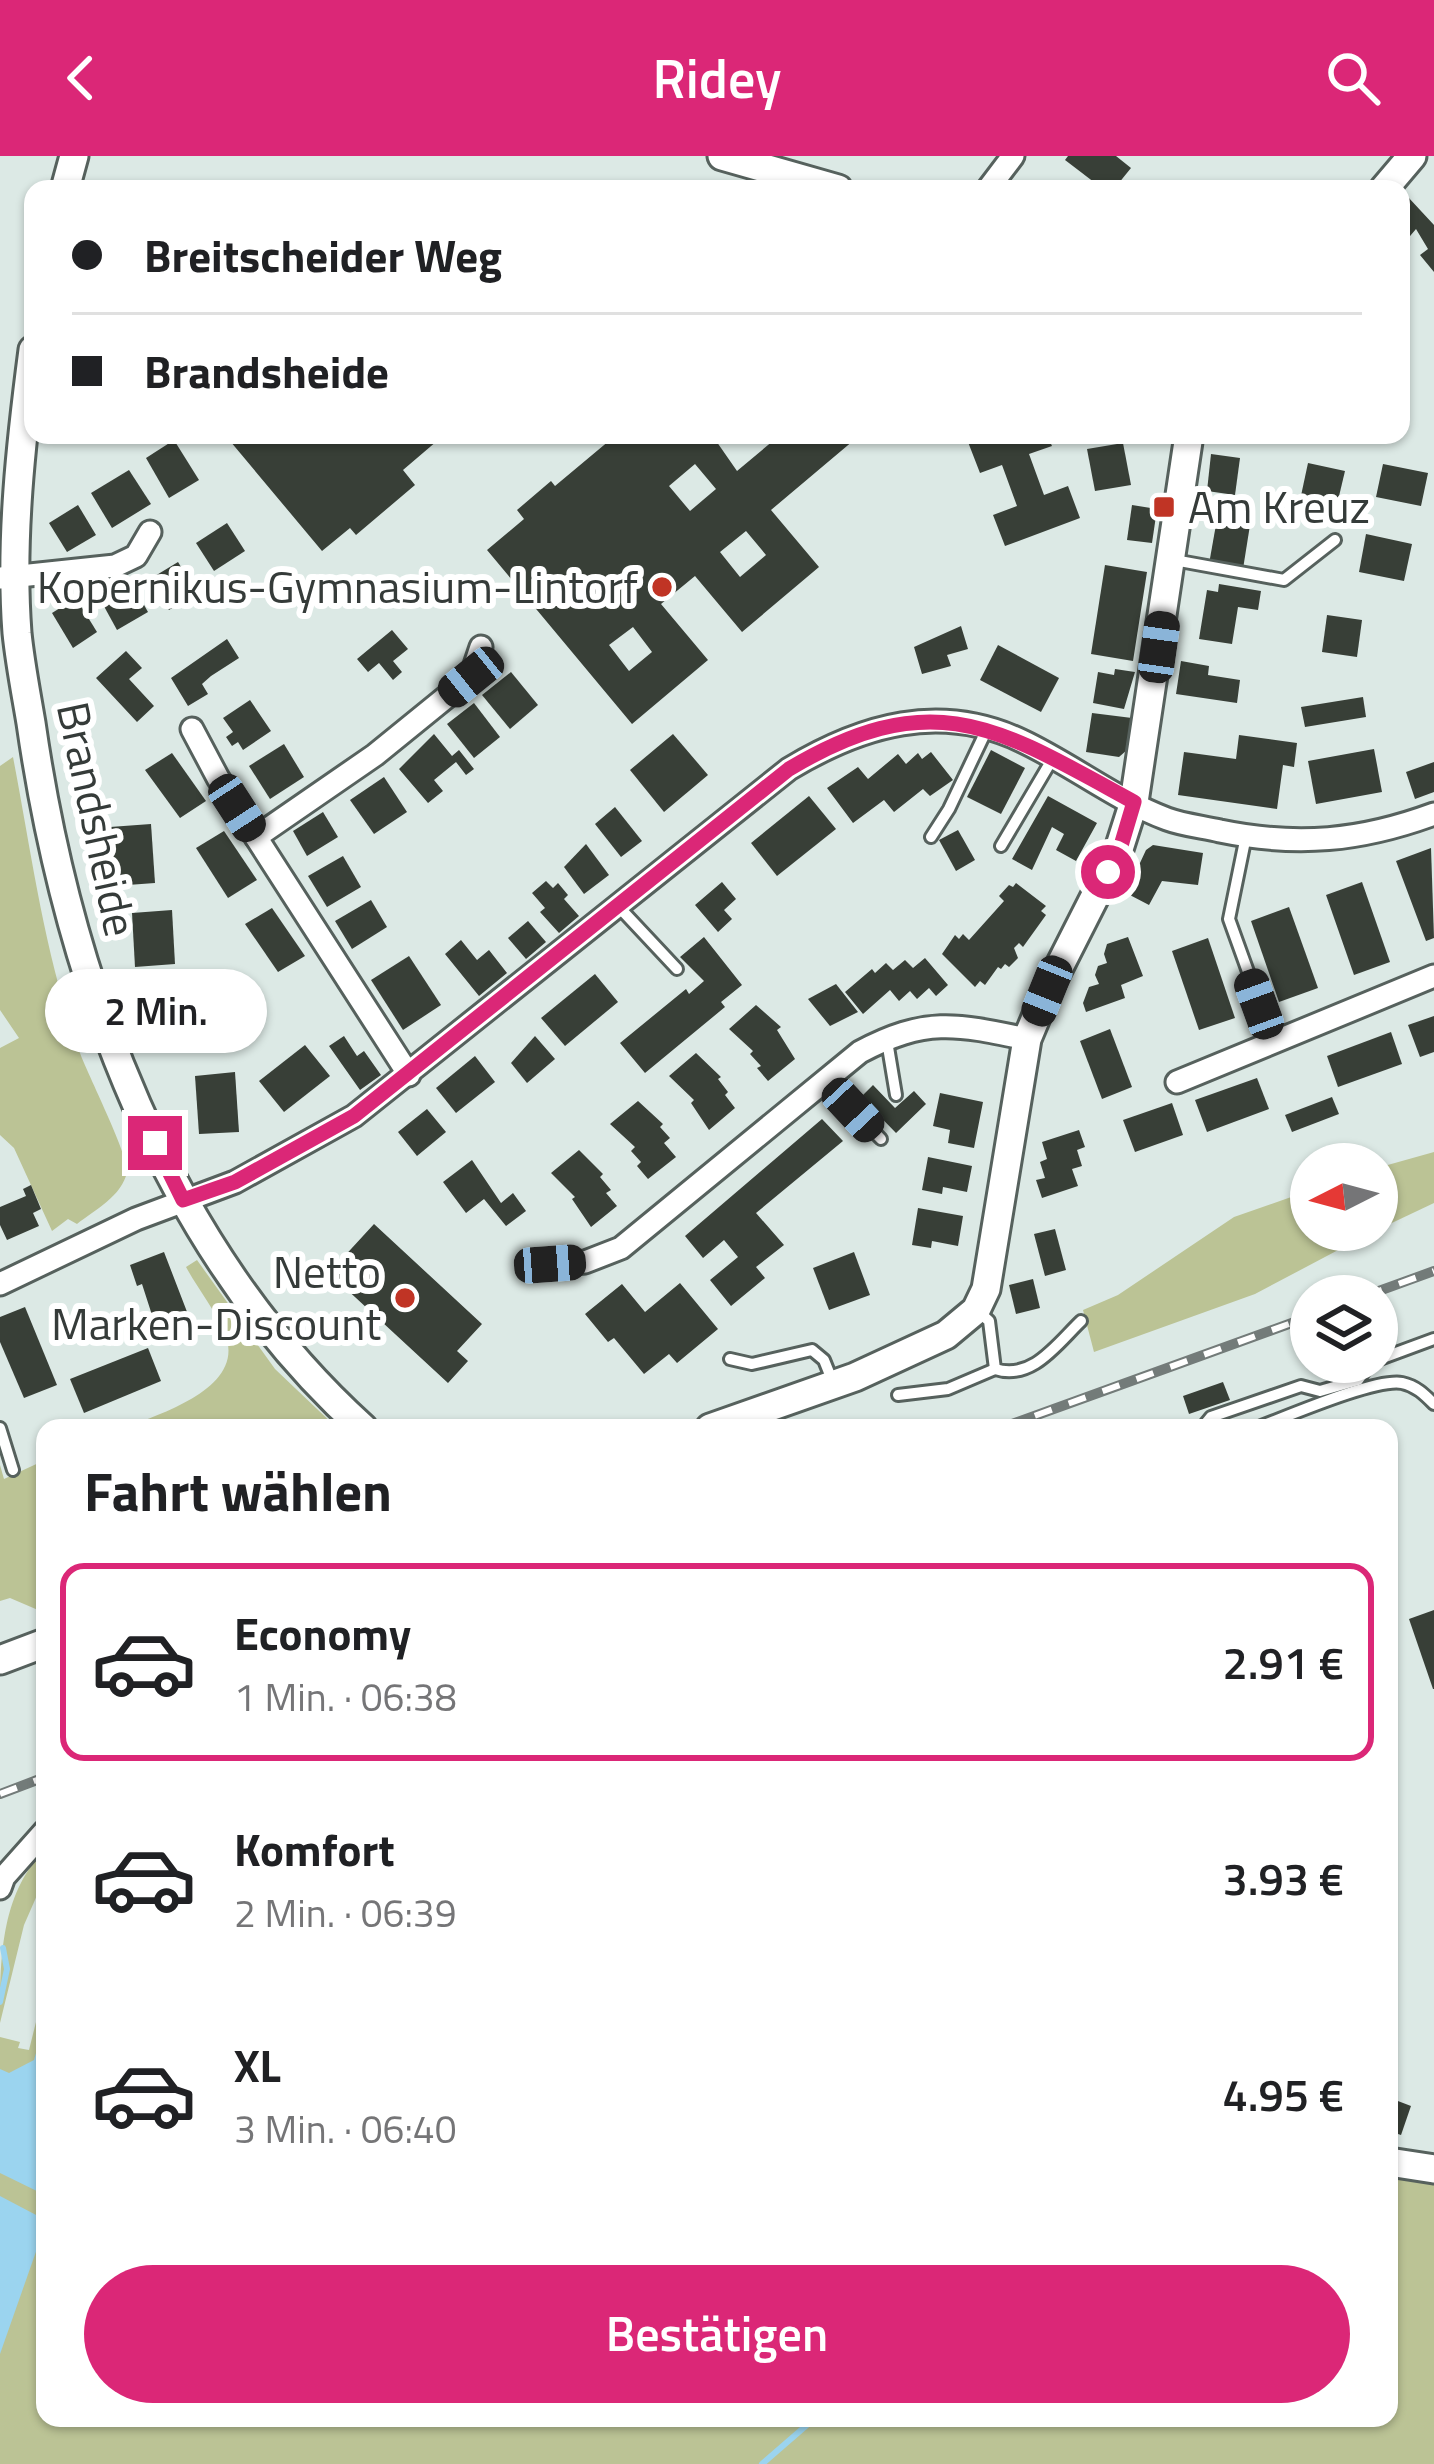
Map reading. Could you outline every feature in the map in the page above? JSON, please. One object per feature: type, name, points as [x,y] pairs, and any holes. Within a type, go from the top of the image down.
[{"type":"street","points":[[722,156],[806,180]]},
{"type":"street","points":[[995,180],[1013,156]]},
{"type":"street","points":[[1392,180],[1412,156]]},
{"type":"street","name":"Brandsheide","points":[[24,422],[8,578],[64,897],[119,1057],[183,1200],[254,1311],[286,1352],[354,1419]]},
{"type":"street","points":[[735,1419],[834,1384],[946,1335],[976,1310],[986,1289],[1027,1039],[1120,849],[1134,802],[1188,444]]},
{"type":"street","points":[[8,578],[116,566],[136,556],[150,532]]},
{"type":"street","points":[[256,837],[375,755],[471,677],[481,647]]},
{"type":"street","points":[[0,1284],[183,1200],[235,1182],[354,1116],[789,769],[859,732],[897,724],[974,725],[1019,740],[1168,819],[1246,836],[1321,842],[1394,828],[1434,814]]},
{"type":"street","points":[[192,729],[218,778],[409,1075]]},
{"type":"street","points":[[1177,1082],[1434,976]]},
{"type":"street","points":[[550,1264],[585,1262],[621,1248],[860,1052],[886,1038],[921,1026],[969,1026],[1027,1039]]},
{"type":"street","points":[[0,1660],[36,1646]]},
{"type":"street","points":[[0,1888],[4,1876],[36,1841]]},
{"type":"street","points":[[1398,2163],[1434,2168]]},
{"type":"lane","points":[[1172,560],[1284,580],[1335,540]]},
{"type":"lane","points":[[931,837],[950,809],[987,729]]},
{"type":"lane","points":[[1001,846],[1053,758]]},
{"type":"lane","points":[[1246,836],[1229,919],[1273,1041]]},
{"type":"lane","points":[[618,906],[677,969]]},
{"type":"lane","points":[[886,1038],[896,1095]]},
{"type":"lane","points":[[825,1081],[880,1139]]},
{"type":"lane","points":[[976,1310],[989,1322],[995,1369]]},
{"type":"lane","points":[[898,1395],[948,1389],[995,1369],[1008,1373],[1034,1366],[1081,1321]]},
{"type":"lane","points":[[1398,1352],[1434,1339]]},
{"type":"lane","points":[[730,1359],[752,1364],[812,1350],[824,1360],[834,1384]]},
{"type":"lane","points":[[1281,1419],[1397,1382],[1418,1388],[1434,1404]]},
{"type":"lane","points":[[1210,1419],[1301,1385],[1320,1391],[1348,1383]]},
{"type":"lane","points":[[0,1428],[13,1470]]},
{"type":"green space","points":[[13,757],[57,981],[127,1172],[120,1188],[99,1208],[77,1224],[68,1219],[52,1231],[14,1148],[0,1135],[0,1048],[19,1038],[0,1010],[0,766]]},
{"type":"green space","points":[[1434,1152],[1434,1203],[1398,1220],[1398,1162]]},
{"type":"green space","points":[[1290,1197],[1290,1251],[1336,1251],[1255,1294],[1094,1352],[1083,1310],[1118,1295],[1234,1217]]},
{"type":"green space","points":[[197,1260],[275,1369],[328,1419],[146,1419],[212,1384],[228,1353],[217,1317],[186,1267]]},
{"type":"green space","points":[[36,1464],[36,1609],[10,1598],[0,1601],[0,1465],[4,1479]]},
{"type":"green space","points":[[36,1861],[36,1898],[24,1925],[0,2023],[6,1930]]},
{"type":"green space","points":[[36,2022],[36,2427],[1398,2427],[1398,2174],[1434,2179],[1434,2464],[0,2464],[0,2037],[20,2042],[18,2048],[29,2050]]},
{"type":"water","points":[[36,2053],[36,2191],[0,2173],[0,2069],[9,2073],[34,2060]]},
{"type":"water","points":[[0,2196],[36,2215],[36,2252],[0,2354]]},
{"type":"building","points":[[1068,156],[1116,156],[1131,168],[1121,180],[1091,180],[1065,160]]},
{"type":"building","points":[[1410,199],[1434,225],[1434,272],[1420,255],[1428,249],[1416,229],[1410,236]]},
{"type":"building","points":[[168,444],[176,444],[199,480],[169,498],[146,458]]},
{"type":"building","points":[[233,444],[433,444],[403,470],[415,485],[356,535],[350,528],[322,551]]},
{"type":"building","points":[[605,444],[718,444],[737,471],[769,444],[849,444],[771,510],[819,567],[742,632],[695,576],[661,604],[708,660],[632,724],[487,550],[524,519],[517,510],[551,481],[555,486]],"holes":[[[695,464],[716,489],[690,511],[669,486]],[[746,531],[766,555],[740,577],[720,552]],[[633,627],[652,652],[629,671],[609,645]]]},
{"type":"building","points":[[969,444],[1051,444],[1029,454],[1044,495],[1068,486],[1080,518],[1005,546],[993,515],[1017,506],[1002,465],[980,473]]},
{"type":"building","points":[[1123,444],[1131,485],[1095,491],[1087,449]]},
{"type":"building","points":[[1211,454],[1240,458],[1235,495],[1207,491]]},
{"type":"building","points":[[1308,463],[1345,471],[1335,513],[1299,505]]},
{"type":"building","points":[[1383,464],[1428,473],[1421,506],[1376,497]]},
{"type":"building","points":[[129,470],[151,504],[112,528],[91,493]]},
{"type":"building","points":[[78,505],[96,535],[67,552],[49,523]]},
{"type":"building","points":[[1132,505],[1157,509],[1152,543],[1127,540]]},
{"type":"building","points":[[1217,519],[1250,525],[1243,569],[1209,564]]},
{"type":"building","points":[[227,523],[245,551],[214,571],[196,543]]},
{"type":"building","points":[[1366,534],[1412,544],[1404,581],[1359,572]]},
{"type":"building","points":[[178,562],[197,593],[169,610],[150,579]]},
{"type":"building","points":[[1105,565],[1147,572],[1133,661],[1091,654]]},
{"type":"building","points":[[131,582],[148,612],[117,630],[100,599]]},
{"type":"building","points":[[1219,584],[1261,591],[1258,610],[1238,607],[1232,644],[1199,639],[1207,590],[1218,592]]},
{"type":"building","points":[[76,598],[97,632],[73,648],[52,613]]},
{"type":"building","points":[[1327,615],[1362,620],[1357,657],[1322,652]]},
{"type":"building","points":[[961,626],[968,649],[947,655],[951,666],[922,674],[914,647]]},
{"type":"building","points":[[392,630],[408,649],[393,661],[402,672],[393,680],[379,663],[368,672],[357,659]]},
{"type":"building","points":[[227,639],[239,658],[202,684],[208,694],[188,706],[171,678]]},
{"type":"building","points":[[998,645],[1059,678],[1041,712],[980,680]]},
{"type":"building","points":[[126,651],[142,668],[129,679],[154,706],[137,722],[96,678]]},
{"type":"building","points":[[1181,661],[1209,666],[1208,675],[1240,680],[1237,703],[1176,694]]},
{"type":"building","points":[[1115,669],[1135,672],[1124,709],[1093,703],[1098,672],[1114,675]]},
{"type":"building","points":[[511,672],[538,705],[510,729],[482,695]]},
{"type":"building","points":[[1363,697],[1366,717],[1305,727],[1301,707]]},
{"type":"building","points":[[250,700],[271,731],[243,750],[226,737],[233,732],[223,718]]},
{"type":"building","points":[[474,703],[500,737],[474,758],[447,724]]},
{"type":"building","points":[[1092,713],[1132,718],[1127,750],[1119,757],[1086,752]]},
{"type":"building","points":[[434,734],[452,756],[459,750],[474,769],[466,775],[456,762],[434,780],[443,791],[428,803],[399,769]]},
{"type":"building","points":[[673,734],[708,775],[664,812],[630,770]]},
{"type":"building","points":[[1239,735],[1297,743],[1294,767],[1283,765],[1277,809],[1178,795],[1184,752],[1236,759]]},
{"type":"building","points":[[284,744],[304,777],[270,799],[249,766]]},
{"type":"building","points":[[1374,749],[1382,792],[1316,804],[1308,761]]},
{"type":"building","points":[[991,750],[1025,768],[1001,814],[967,797]]},
{"type":"building","points":[[931,752],[953,780],[930,796],[923,789],[894,812],[884,800],[853,823],[827,788],[858,767],[868,779],[898,754],[906,764],[918,753],[922,759]]},
{"type":"building","points":[[172,753],[206,801],[180,818],[145,770]]},
{"type":"building","points":[[1434,762],[1434,792],[1415,799],[1406,772]]},
{"type":"building","points":[[384,777],[407,812],[374,834],[350,800]]},
{"type":"building","points":[[809,796],[836,829],[777,876],[751,843]]},
{"type":"building","points":[[1048,796],[1097,823],[1076,861],[1056,850],[1064,834],[1052,827],[1032,870],[1012,859]]},
{"type":"building","points":[[615,807],[642,841],[621,857],[595,824]]},
{"type":"building","points":[[323,812],[338,837],[307,856],[293,831]]},
{"type":"building","points":[[151,824],[155,883],[114,886],[110,827]]},
{"type":"building","points":[[958,830],[975,860],[956,871],[939,840]]},
{"type":"building","points":[[224,831],[257,880],[228,898],[196,848]]},
{"type":"building","points":[[586,844],[609,875],[584,894],[564,867]]},
{"type":"building","points":[[1153,845],[1203,853],[1198,885],[1162,881],[1149,905],[1126,893],[1146,850]]},
{"type":"building","points":[[1431,848],[1434,938],[1426,941],[1396,861]]},
{"type":"building","points":[[343,856],[361,887],[327,907],[308,876]]},
{"type":"building","points":[[546,881],[553,888],[558,883],[579,916],[559,933],[540,912],[545,908],[532,893]]},
{"type":"building","points":[[722,882],[736,899],[724,910],[732,919],[718,932],[695,905]]},
{"type":"building","points":[[1362,882],[1390,962],[1354,975],[1326,895]]},
{"type":"building","points":[[1016,883],[1046,906],[1041,911],[1046,915],[1023,947],[1019,943],[1014,948],[1018,958],[1009,967],[998,967],[985,985],[980,981],[975,987],[942,954],[955,935],[959,939],[963,934],[969,940],[1004,901],[999,896]]},
{"type":"building","points":[[371,900],[387,927],[352,949],[335,921]]},
{"type":"building","points":[[1289,907],[1318,988],[1279,1002],[1251,921]]},
{"type":"building","points":[[272,908],[305,956],[278,972],[245,924]]},
{"type":"building","points":[[172,910],[175,964],[135,967],[132,913]]},
{"type":"building","points":[[528,921],[546,942],[526,959],[508,938]]},
{"type":"building","points":[[704,937],[742,985],[721,1002],[725,1007],[645,1073],[620,1043],[686,989],[689,994],[704,981],[680,957]]},
{"type":"building","points":[[1128,937],[1143,976],[1121,985],[1125,998],[1086,1012],[1083,1003],[1089,987],[1099,984],[1098,966],[1107,963],[1107,944]]},
{"type":"building","points":[[1208,938],[1235,1018],[1199,1030],[1172,951]]},
{"type":"building","points":[[461,940],[477,960],[489,950],[507,973],[479,996],[445,954]]},
{"type":"building","points":[[409,956],[441,1005],[403,1030],[371,980]]},
{"type":"building","points":[[925,958],[948,985],[936,996],[929,988],[917,999],[910,991],[899,1001],[890,990],[863,1014],[845,992],[886,963],[893,970],[905,960],[913,968]]},
{"type":"building","points":[[595,974],[618,1002],[565,1046],[541,1018]]},
{"type":"building","points":[[836,984],[858,1012],[830,1026],[808,999]]},
{"type":"building","points":[[196,991],[199,1047],[160,1050],[155,994]]},
{"type":"building","points":[[756,1005],[781,1027],[777,1030],[795,1059],[768,1081],[750,1054],[753,1051],[729,1029]]},
{"type":"building","points":[[1434,1016],[1434,1052],[1420,1057],[1408,1025]]},
{"type":"building","points":[[1110,1029],[1132,1087],[1102,1099],[1080,1041]]},
{"type":"building","points":[[1391,1032],[1402,1064],[1338,1087],[1327,1056]]},
{"type":"building","points":[[344,1036],[357,1056],[364,1051],[381,1075],[360,1090],[329,1046]]},
{"type":"building","points":[[535,1036],[555,1059],[527,1083],[511,1063]]},
{"type":"building","points":[[305,1045],[330,1076],[284,1112],[259,1081]]},
{"type":"building","points":[[696,1053],[721,1077],[725,1095],[735,1108],[709,1130],[691,1103],[694,1100],[669,1076]]},
{"type":"building","points":[[475,1056],[495,1082],[456,1113],[436,1088]]},
{"type":"building","points":[[235,1072],[239,1132],[199,1134],[195,1076]]},
{"type":"building","points":[[1257,1078],[1269,1109],[1207,1132],[1195,1100]]},
{"type":"building","points":[[873,1085],[895,1108],[914,1091],[926,1104],[896,1133],[861,1097]]},
{"type":"building","points":[[940,1093],[983,1102],[974,1148],[948,1143],[950,1130],[933,1126]]},
{"type":"building","points":[[1332,1097],[1339,1114],[1292,1132],[1285,1115]]},
{"type":"building","points":[[638,1101],[663,1124],[660,1127],[670,1138],[664,1143],[676,1157],[648,1179],[637,1166],[641,1162],[631,1151],[635,1147],[610,1124]]},
{"type":"building","points":[[1172,1103],[1183,1135],[1135,1152],[1123,1120]]},
{"type":"building","points":[[427,1109],[446,1132],[417,1156],[398,1132]]},
{"type":"building","points":[[822,1119],[843,1141],[756,1213],[784,1245],[756,1267],[765,1278],[731,1306],[710,1280],[738,1257],[724,1240],[703,1258],[685,1236]]},
{"type":"building","points":[[1079,1130],[1085,1147],[1077,1150],[1082,1166],[1072,1169],[1078,1186],[1042,1198],[1036,1180],[1045,1178],[1040,1162],[1047,1159],[1042,1142]]},
{"type":"building","points":[[579,1150],[603,1174],[600,1177],[611,1190],[606,1193],[617,1206],[591,1227],[575,1197],[551,1173]]},
{"type":"building","points":[[928,1157],[972,1166],[967,1192],[943,1187],[942,1194],[922,1190]]},
{"type":"building","points":[[472,1160],[501,1203],[513,1193],[526,1211],[506,1226],[484,1199],[466,1213],[443,1182]]},
{"type":"building","points":[[31,1185],[41,1209],[33,1213],[39,1226],[7,1240],[0,1225],[0,1207],[26,1196],[23,1189]]},
{"type":"building","points":[[918,1208],[963,1216],[958,1246],[932,1241],[931,1248],[912,1245]]},
{"type":"building","name":"Netto Marken-Discount","points":[[374,1224],[482,1324],[457,1351],[468,1361],[448,1383],[329,1273]]},
{"type":"building","points":[[1055,1229],[1066,1270],[1045,1276],[1034,1234]]},
{"type":"building","points":[[164,1252],[194,1330],[161,1343],[142,1284],[137,1286],[130,1265]]},
{"type":"building","points":[[854,1252],[870,1295],[829,1310],[813,1268]]},
{"type":"building","points":[[1033,1279],[1040,1308],[1016,1314],[1009,1285]]},
{"type":"building","points":[[680,1283],[718,1329],[677,1363],[669,1354],[644,1374],[614,1338],[608,1342],[585,1314],[622,1284],[645,1312]]},
{"type":"building","points":[[25,1307],[57,1385],[24,1398],[0,1342],[0,1317]]},
{"type":"building","points":[[148,1348],[161,1381],[84,1413],[70,1379]]},
{"type":"building","points":[[1223,1382],[1230,1400],[1189,1414],[1183,1396]]},
{"type":"building","points":[[1434,1610],[1434,1689],[1433,1689],[1409,1619]]},
{"type":"building","points":[[1398,2101],[1411,2106],[1398,2134]]},
{"type":"waterway","points":[[0,2002],[7,1969],[3,1948]]},
{"type":"waterway","points":[[762,2464],[805,2427]]},
{"type":"railway","points":[[1398,1284],[1434,1271]]},
{"type":"railway","points":[[1026,1419],[1290,1324]]},
{"type":"railway","points":[[0,1794],[36,1780]]},
{"type":"place","name":"Am Kreuz","points":[[1164,507]]},
{"type":"place","name":"Kopernikus-Gymnasium-Lintorf","points":[[662,587]]},
{"type":"place","name":"Netto Marken-Discount","points":[[405,1298]]},
{"type":"route","points":[[155,1143],[183,1200],[225,1187],[346,1121],[789,769],[859,732],[897,724],[974,725],[1019,740],[1134,802],[1108,872]]}]
